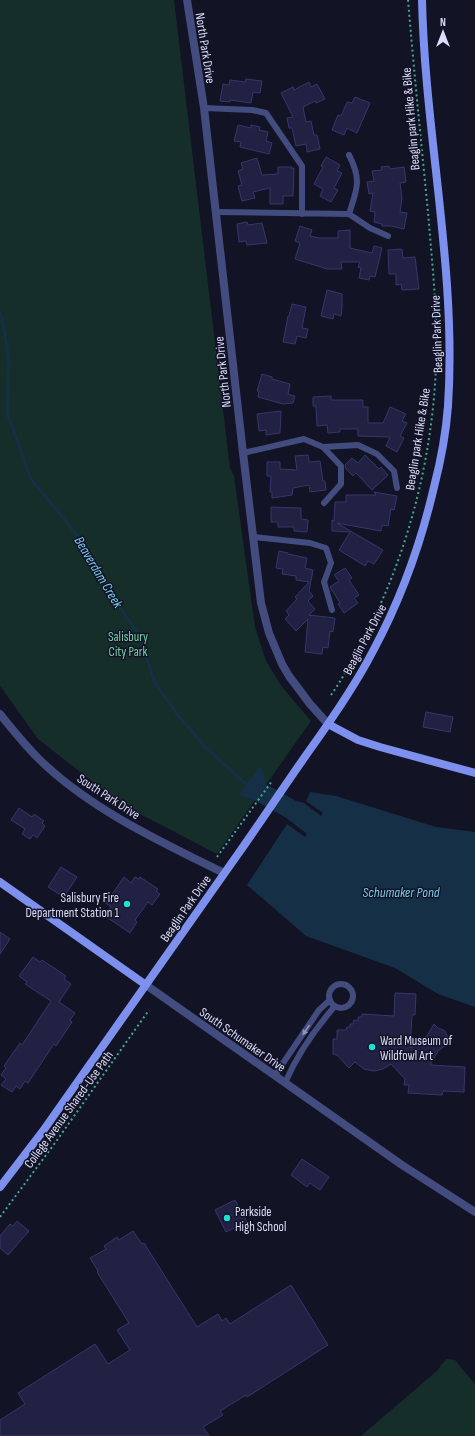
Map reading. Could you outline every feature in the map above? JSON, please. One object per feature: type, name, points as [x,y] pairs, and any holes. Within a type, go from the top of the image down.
[{"type":"main road","name":"Beaglin Park Drive","points":[[0,1187],[43,1131],[328,724],[372,653],[398,600],[419,542],[429,510],[445,433],[450,369],[448,306],[426,71],[422,0]]},
{"type":"main road","points":[[328,724],[358,740],[475,773]]},
{"type":"main road","name":"South Schumaker Drive","points":[[0,882],[146,985]]},
{"type":"street","name":"North Park Drive","points":[[187,0],[204,108],[261,603],[275,650],[292,681],[328,724]]},
{"type":"street","name":"South Park Drive","points":[[0,714],[38,758],[78,791],[128,824],[224,873]]},
{"type":"street","name":"South Schumaker Drive","points":[[146,985],[402,1165],[475,1212]]},
{"type":"lane","points":[[204,108],[252,110],[266,113],[302,166],[302,214]]},
{"type":"lane","points":[[349,155],[356,168],[357,189],[349,214]]},
{"type":"lane","points":[[216,212],[349,214],[370,228],[388,236]]},
{"type":"lane","points":[[243,453],[304,439],[323,447],[341,466],[341,484],[324,503]]},
{"type":"lane","points":[[323,447],[358,445],[378,454],[394,471],[397,488]]},
{"type":"lane","points":[[253,537],[310,542],[326,548],[331,563],[324,582],[332,610]]},
{"type":"lane","points":[[338,984],[346,984],[351,990],[353,997],[350,1004],[343,1007],[335,1006],[330,1000],[329,996],[332,989],[338,984]]},
{"type":"lane","points":[[275,1075],[319,1010],[330,1000]]},
{"type":"lane","points":[[285,1083],[301,1052],[326,1016],[335,1006]]},
{"type":"path","name":"Beaglin park Hike & Bike","points":[[331,695],[340,683],[371,626],[394,574],[409,528],[422,477],[434,404],[436,365],[436,298],[408,0]]},
{"type":"path","points":[[217,856],[272,781]]},
{"type":"path","name":"College Avenue Shared-Use Path","points":[[0,1217],[149,1010]]},
{"type":"green space","name":"Salisbury City Park","points":[[0,0],[174,0],[230,468],[234,476],[255,627],[266,661],[282,687],[311,721],[217,854],[121,804],[38,739],[0,686]]},
{"type":"green space","points":[[447,1359],[455,1360],[475,1384],[475,1436],[361,1436],[438,1370]]},
{"type":"water","name":"Schumaker Pond","points":[[261,765],[266,784],[296,801],[304,803],[321,816],[323,813],[306,801],[310,792],[336,796],[436,827],[475,832],[475,1007],[438,994],[395,968],[306,936],[247,885],[287,824],[305,837],[307,834],[285,817],[254,800],[239,795]]},
{"type":"building","points":[[246,79],[262,81],[260,93],[253,92],[251,103],[230,100],[230,102],[220,101],[223,84],[229,85],[230,80],[245,82]]},
{"type":"building","points":[[309,82],[311,87],[317,84],[325,99],[316,103],[315,101],[303,107],[306,122],[311,121],[314,135],[317,135],[320,149],[307,152],[306,144],[296,146],[292,128],[289,128],[287,118],[293,117],[281,93],[293,87],[294,90]]},
{"type":"building","points":[[355,97],[370,103],[357,133],[347,128],[344,135],[332,130],[338,115],[341,116],[347,102],[352,103]]},
{"type":"building","points":[[238,125],[251,128],[251,125],[260,127],[259,130],[268,132],[266,141],[272,143],[269,154],[240,147],[241,142],[234,141]]},
{"type":"building","points":[[326,157],[340,165],[337,171],[342,173],[334,188],[338,190],[331,202],[320,196],[323,189],[314,184],[323,167],[321,166]]},
{"type":"building","points":[[257,158],[262,175],[278,174],[278,167],[294,168],[293,196],[283,196],[283,204],[270,204],[270,188],[253,192],[255,198],[242,201],[238,186],[242,185],[238,171],[243,169],[241,163]]},
{"type":"building","points":[[389,166],[390,169],[404,167],[406,182],[400,183],[402,198],[400,212],[407,213],[404,229],[391,226],[382,226],[382,224],[374,222],[375,212],[370,211],[373,193],[369,194],[367,182],[374,181],[372,171],[382,170],[381,167]]},
{"type":"building","points":[[247,222],[248,225],[262,223],[267,243],[247,245],[246,241],[239,242],[237,224]]},
{"type":"building","points":[[300,226],[312,230],[310,236],[319,238],[338,238],[338,231],[350,230],[350,248],[372,253],[374,246],[382,248],[375,277],[370,276],[369,280],[359,278],[361,268],[358,267],[360,262],[341,262],[342,269],[327,269],[295,259],[300,243],[295,241]]},
{"type":"building","points":[[402,249],[403,258],[415,257],[419,289],[402,290],[401,284],[396,285],[396,274],[389,274],[388,250]]},
{"type":"building","points":[[327,290],[342,294],[341,316],[334,314],[333,319],[321,316]]},
{"type":"building","points":[[292,304],[306,307],[302,328],[308,329],[306,338],[297,336],[295,344],[283,342]]},
{"type":"building","points":[[262,374],[272,377],[272,379],[290,384],[288,394],[295,396],[293,403],[283,404],[258,397],[259,391],[257,391]]},
{"type":"building","points":[[331,396],[331,400],[363,400],[363,407],[368,407],[368,423],[383,423],[390,407],[406,414],[402,421],[407,423],[400,436],[404,438],[397,452],[386,446],[390,437],[358,436],[358,429],[340,429],[340,432],[328,433],[327,425],[317,426],[316,406],[313,406],[313,397]]},
{"type":"building","points":[[281,411],[280,433],[266,435],[266,430],[259,431],[257,414]]},
{"type":"building","points":[[308,455],[309,462],[320,461],[326,490],[310,492],[309,485],[293,488],[292,495],[272,498],[272,492],[270,492],[271,476],[267,476],[267,462],[280,462],[280,469],[297,470],[295,456]]},
{"type":"building","points":[[365,455],[379,469],[381,467],[388,475],[372,490],[356,473],[353,476],[346,469],[345,465],[352,458],[358,463]]},
{"type":"building","points":[[374,492],[397,496],[394,510],[391,509],[388,526],[382,525],[381,531],[337,523],[383,550],[374,564],[368,561],[365,566],[339,550],[350,532],[332,531],[332,520],[334,521],[335,502],[346,502],[346,495],[376,495]]},
{"type":"building","points":[[271,507],[301,508],[301,519],[308,520],[307,532],[294,531],[294,527],[278,527],[278,522],[271,522]]},
{"type":"building","points":[[279,551],[307,558],[305,568],[313,570],[309,591],[313,596],[308,601],[315,609],[309,615],[335,618],[333,632],[330,631],[328,648],[323,647],[322,654],[305,652],[308,619],[296,631],[285,619],[289,615],[286,611],[297,599],[295,597],[309,582],[296,580],[296,576],[282,574],[283,569],[276,568]]},
{"type":"building","points":[[345,568],[352,578],[349,580],[359,595],[354,598],[358,603],[344,613],[338,604],[340,603],[330,587],[339,581],[334,575]]},
{"type":"building","points":[[426,712],[453,717],[450,732],[423,727]]},
{"type":"building","points":[[19,808],[32,817],[34,814],[44,821],[42,823],[45,826],[37,838],[33,835],[30,839],[22,834],[25,829],[11,820]]},
{"type":"building","points":[[61,867],[77,877],[64,897],[48,887]]},
{"type":"building","name":"Salisbury Fire Department Station 1","points":[[124,877],[131,883],[135,877],[139,879],[140,877],[158,889],[156,891],[160,894],[152,905],[148,902],[135,920],[137,922],[130,933],[105,916],[111,907],[106,903]]},
{"type":"building","points":[[0,932],[10,939],[0,954]]},
{"type":"building","points":[[33,957],[40,962],[42,960],[66,976],[64,979],[71,984],[59,1002],[75,1013],[70,1020],[72,1022],[56,1046],[54,1044],[28,1083],[25,1081],[20,1089],[16,1086],[12,1092],[1,1085],[6,1079],[1,1075],[6,1068],[4,1066],[20,1043],[22,1045],[51,1001],[25,984],[27,982],[19,976]]},
{"type":"building","name":"Ward Museum of Wildfowl Art","points":[[395,993],[416,994],[415,1015],[412,1015],[410,1048],[427,1036],[434,1024],[438,1028],[445,1031],[450,1043],[438,1051],[430,1065],[465,1067],[464,1092],[443,1091],[442,1095],[408,1093],[409,1085],[404,1085],[405,1079],[391,1064],[383,1069],[374,1071],[364,1069],[355,1062],[349,1068],[337,1055],[333,1054],[333,1039],[337,1039],[337,1030],[346,1030],[347,1027],[350,1027],[350,1024],[353,1024],[354,1020],[358,1021],[358,1017],[362,1017],[362,1014],[394,1016]]},
{"type":"building","points":[[302,1159],[329,1177],[320,1190],[310,1183],[307,1187],[291,1175]]},
{"type":"building","points":[[235,1200],[247,1222],[226,1232],[215,1210]]},
{"type":"building","points":[[17,1221],[29,1231],[8,1255],[0,1248],[0,1236],[10,1224],[13,1226]]},
{"type":"building","points":[[133,1231],[142,1244],[144,1243],[197,1327],[218,1314],[222,1321],[226,1318],[230,1324],[291,1285],[328,1345],[247,1397],[246,1395],[220,1411],[223,1415],[203,1427],[209,1436],[0,1436],[0,1420],[25,1404],[18,1393],[95,1344],[108,1364],[130,1350],[117,1330],[129,1323],[97,1272],[98,1271],[90,1258],[106,1249],[104,1246],[117,1237],[119,1240]]},
{"type":"waterway","name":"Beaverdam Creek","points":[[0,313],[2,317],[9,360],[7,413],[31,479],[82,541],[111,594],[140,637],[155,683],[178,715],[206,748],[247,785]]},
{"type":"place","name":"Salisbury Fire Department Station 1","points":[[127,904]]},
{"type":"place","name":"Ward Museum of Wildfowl Art","points":[[372,1047]]},
{"type":"place","name":"Parkside High School","points":[[227,1218]]}]
